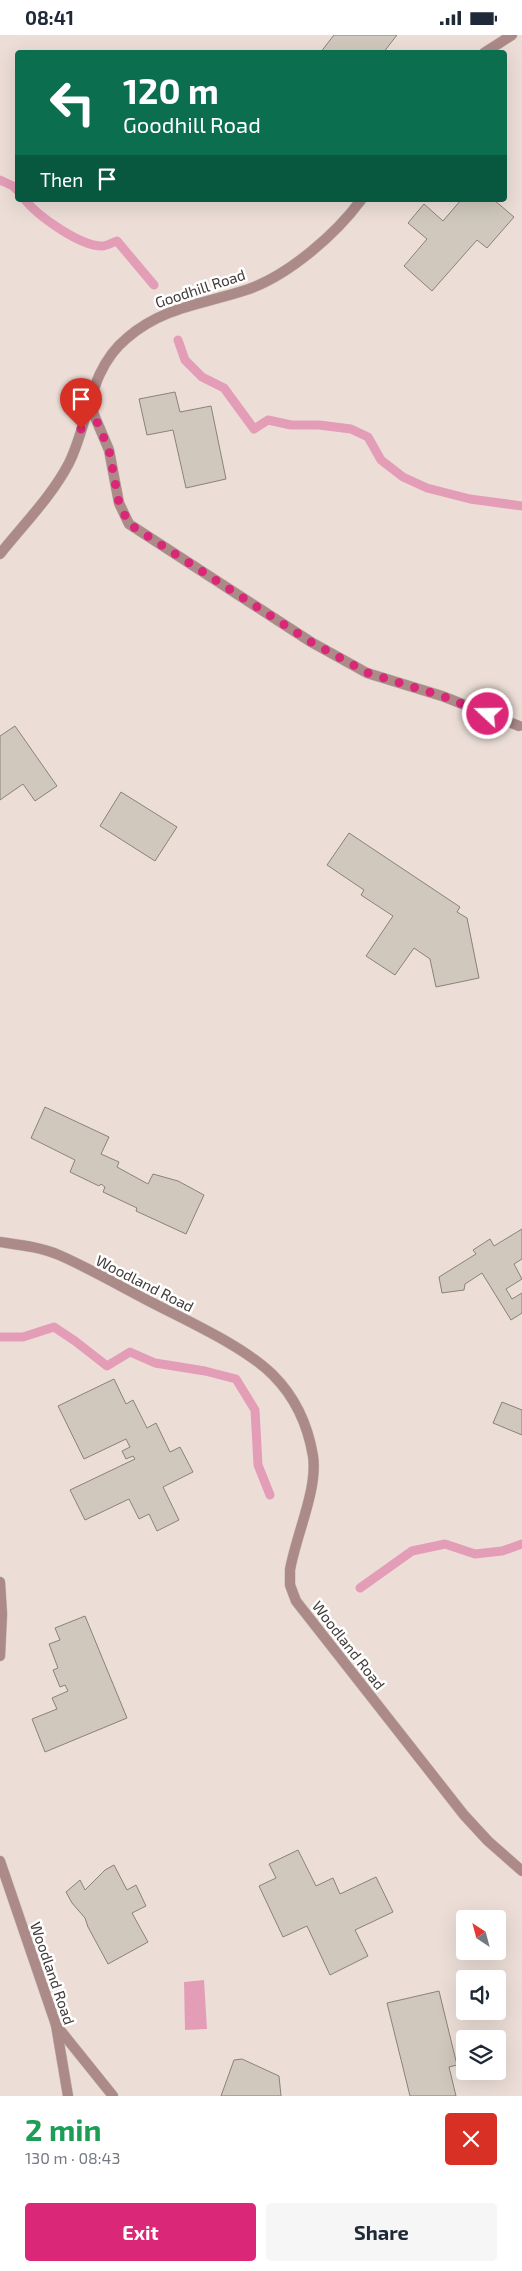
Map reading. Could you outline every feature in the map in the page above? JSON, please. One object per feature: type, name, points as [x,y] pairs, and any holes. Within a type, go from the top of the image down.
[{"type":"street","points":[[489,50],[512,35]]},
{"type":"street","name":"Goodhill Road","points":[[0,554],[58,481],[69,463],[100,371],[112,353],[127,338],[165,313],[250,288],[273,277],[295,263],[328,236],[351,214],[360,202]]},
{"type":"street","points":[[89,403],[109,450],[119,503],[129,524],[311,642],[368,673],[442,696],[519,726]]},
{"type":"street","name":"Woodland Road","points":[[0,1242],[23,1245],[59,1255],[198,1327],[262,1365],[286,1390],[300,1413],[308,1434],[313,1457],[314,1477],[290,1570],[290,1585],[296,1601],[464,1815],[488,1841],[522,1871]]},
{"type":"street","points":[[0,1581],[2,1614],[0,1656]]},
{"type":"street","name":"Woodland Road","points":[[0,1861],[56,2025],[68,2096]]},
{"type":"street","points":[[56,2025],[113,2096]]},
{"type":"shaded area","points":[[204,1980],[207,2029],[185,2030],[184,1982]]},
{"type":"building","points":[[334,35],[397,35],[385,50],[322,50]]},
{"type":"building","points":[[459,202],[496,202],[514,217],[487,248],[477,240],[432,291],[404,266],[427,239],[408,223],[424,204],[443,221]]},
{"type":"building","points":[[175,392],[180,412],[211,406],[226,479],[186,488],[173,430],[147,435],[139,399]]},
{"type":"building","points":[[15,726],[57,786],[35,801],[23,784],[0,800],[0,736]]},
{"type":"building","points":[[121,792],[177,827],[155,861],[100,826]]},
{"type":"building","points":[[349,833],[460,907],[457,912],[467,918],[479,978],[436,987],[430,959],[414,948],[395,975],[366,956],[393,916],[361,895],[364,890],[327,865]]},
{"type":"building","points":[[45,1107],[109,1137],[101,1154],[119,1162],[117,1167],[148,1184],[153,1174],[178,1181],[204,1195],[186,1234],[136,1211],[137,1208],[103,1192],[105,1187],[101,1184],[99,1186],[70,1172],[75,1160],[31,1138]]},
{"type":"building","points":[[522,1229],[522,1259],[514,1264],[522,1279],[506,1289],[512,1299],[522,1293],[522,1313],[511,1320],[482,1273],[465,1284],[464,1290],[442,1293],[439,1277],[476,1254],[473,1250],[490,1239],[494,1246]]},
{"type":"building","points":[[114,1379],[126,1404],[133,1400],[147,1428],[156,1423],[170,1452],[180,1447],[193,1472],[163,1487],[179,1520],[157,1531],[149,1514],[139,1519],[129,1499],[85,1520],[70,1490],[135,1459],[133,1456],[126,1459],[122,1451],[130,1447],[126,1439],[84,1459],[58,1406]]},
{"type":"building","points":[[502,1402],[522,1410],[522,1435],[493,1423]]},
{"type":"building","points":[[85,1616],[127,1718],[45,1752],[32,1719],[57,1709],[52,1698],[68,1691],[65,1685],[60,1687],[53,1670],[58,1668],[49,1644],[60,1640],[55,1628]]},
{"type":"building","points":[[298,1850],[316,1886],[333,1878],[340,1894],[376,1877],[393,1912],[355,1930],[368,1956],[330,1975],[307,1926],[283,1937],[259,1886],[276,1878],[269,1864]]},
{"type":"building","points":[[114,1865],[127,1890],[136,1885],[146,1906],[132,1913],[148,1942],[108,1964],[85,1918],[72,1903],[66,1892],[80,1880],[85,1890],[105,1870]]},
{"type":"building","points":[[439,1991],[456,2061],[456,2065],[449,2067],[456,2096],[410,2096],[387,2003]]},
{"type":"building","points":[[242,2059],[279,2076],[281,2096],[221,2096],[234,2060]]},
{"type":"waterway","points":[[0,180],[15,188]]},
{"type":"waterway","points":[[27,202],[50,222],[83,241],[102,246],[117,241],[154,285]]},
{"type":"waterway","points":[[178,340],[185,360],[202,377],[224,388],[254,429],[268,420],[291,425],[319,425],[351,429],[368,437],[381,460],[403,477],[427,488],[470,499],[522,506]]},
{"type":"waterway","points":[[0,1337],[23,1337],[54,1327],[107,1366],[130,1352],[155,1363],[205,1371],[236,1379],[255,1410],[258,1465],[270,1495]]},
{"type":"waterway","points":[[360,1588],[412,1551],[445,1544],[475,1554],[502,1551],[522,1544]]},
{"type":"route","points":[[81,429],[89,403],[109,450],[119,503],[129,524],[311,642],[368,673],[442,696],[488,714]]}]
